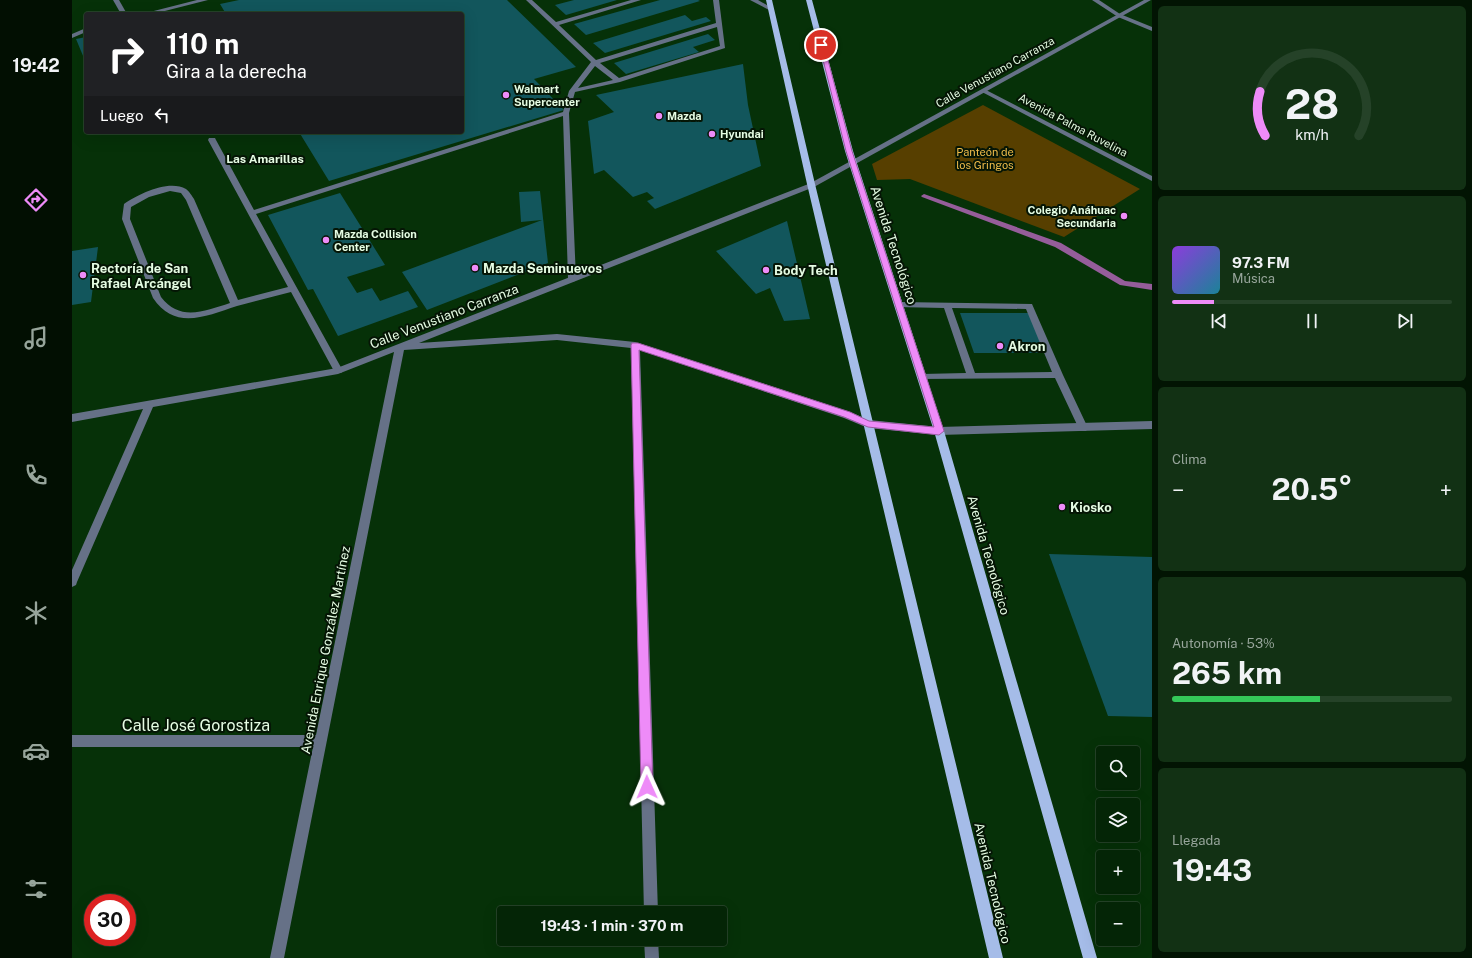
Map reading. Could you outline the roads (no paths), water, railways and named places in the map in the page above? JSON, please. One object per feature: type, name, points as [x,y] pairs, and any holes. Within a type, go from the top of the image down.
[{"type":"main road","name":"Avenida Tecnológico","points":[[769,0],[811,185],[996,958]]},
{"type":"main road","name":"Avenida Tecnológico","points":[[809,0],[849,151],[939,431],[1090,958]]},
{"type":"street","points":[[116,0],[123,12]]},
{"type":"street","points":[[153,12],[204,0]]},
{"type":"street","points":[[529,0],[618,82]]},
{"type":"street","points":[[554,24],[638,0]]},
{"type":"street","points":[[572,91],[618,82],[723,47],[716,0]]},
{"type":"street","points":[[753,0],[771,9]]},
{"type":"street","points":[[1095,0],[1120,16],[1152,29]]},
{"type":"street","name":"Calle Venustiano Carranza","points":[[72,418],[338,371],[400,347],[811,185],[1148,0]]},
{"type":"street","points":[[572,279],[566,113],[572,91],[595,62],[720,24]]},
{"type":"street","points":[[72,36],[84,31]]},
{"type":"street","name":"Avenida Palma Ruvelina","points":[[984,91],[1152,179]]},
{"type":"street","points":[[252,212],[566,113]]},
{"type":"street","points":[[212,140],[338,371]]},
{"type":"street","points":[[235,304],[190,199],[184,191],[171,188],[147,194],[127,206],[126,219],[157,298],[166,309],[184,316],[207,312],[293,289]]},
{"type":"street","points":[[899,305],[1029,306],[1058,375],[1083,428]]},
{"type":"street","points":[[947,305],[972,376]]},
{"type":"street","points":[[400,347],[557,337],[635,345],[847,415],[868,424],[939,431],[1152,425]]},
{"type":"street","points":[[635,345],[651,906]]},
{"type":"street","name":"Avenida Enrique González Martínez","points":[[277,958],[400,347]]},
{"type":"street","points":[[922,378],[1058,375]]},
{"type":"street","points":[[72,582],[150,404]]},
{"type":"street","name":"Calle José Gorostiza","points":[[72,741],[321,741]]},
{"type":"street","points":[[651,946],[652,958]]},
{"type":"waterway","points":[[924,196],[1058,245],[1123,283],[1152,287]]},
{"type":"place","name":"Walmart Supercenter","points":[[506,95]]},
{"type":"place","name":"Mazda","points":[[659,116]]},
{"type":"place","name":"Hyundai","points":[[712,134]]},
{"type":"place","name":"Colegio Anáhuac Secundaria","points":[[1124,216]]},
{"type":"place","name":"Mazda Collision Center","points":[[326,240]]},
{"type":"place","name":"Mazda Seminuevos","points":[[475,268]]},
{"type":"place","name":"Body Tech","points":[[766,270]]},
{"type":"place","name":"Rectoría de San Rafael Arcángel","points":[[83,275]]},
{"type":"place","name":"Akron","points":[[1000,346]]},
{"type":"place","name":"Kiosko","points":[[1062,507]]},
{"type":"district","name":"Las Amarillas","points":[[265,159]]},
{"type":"park label","name":"Panteón de los Gringos","points":[[985,158]]}]
